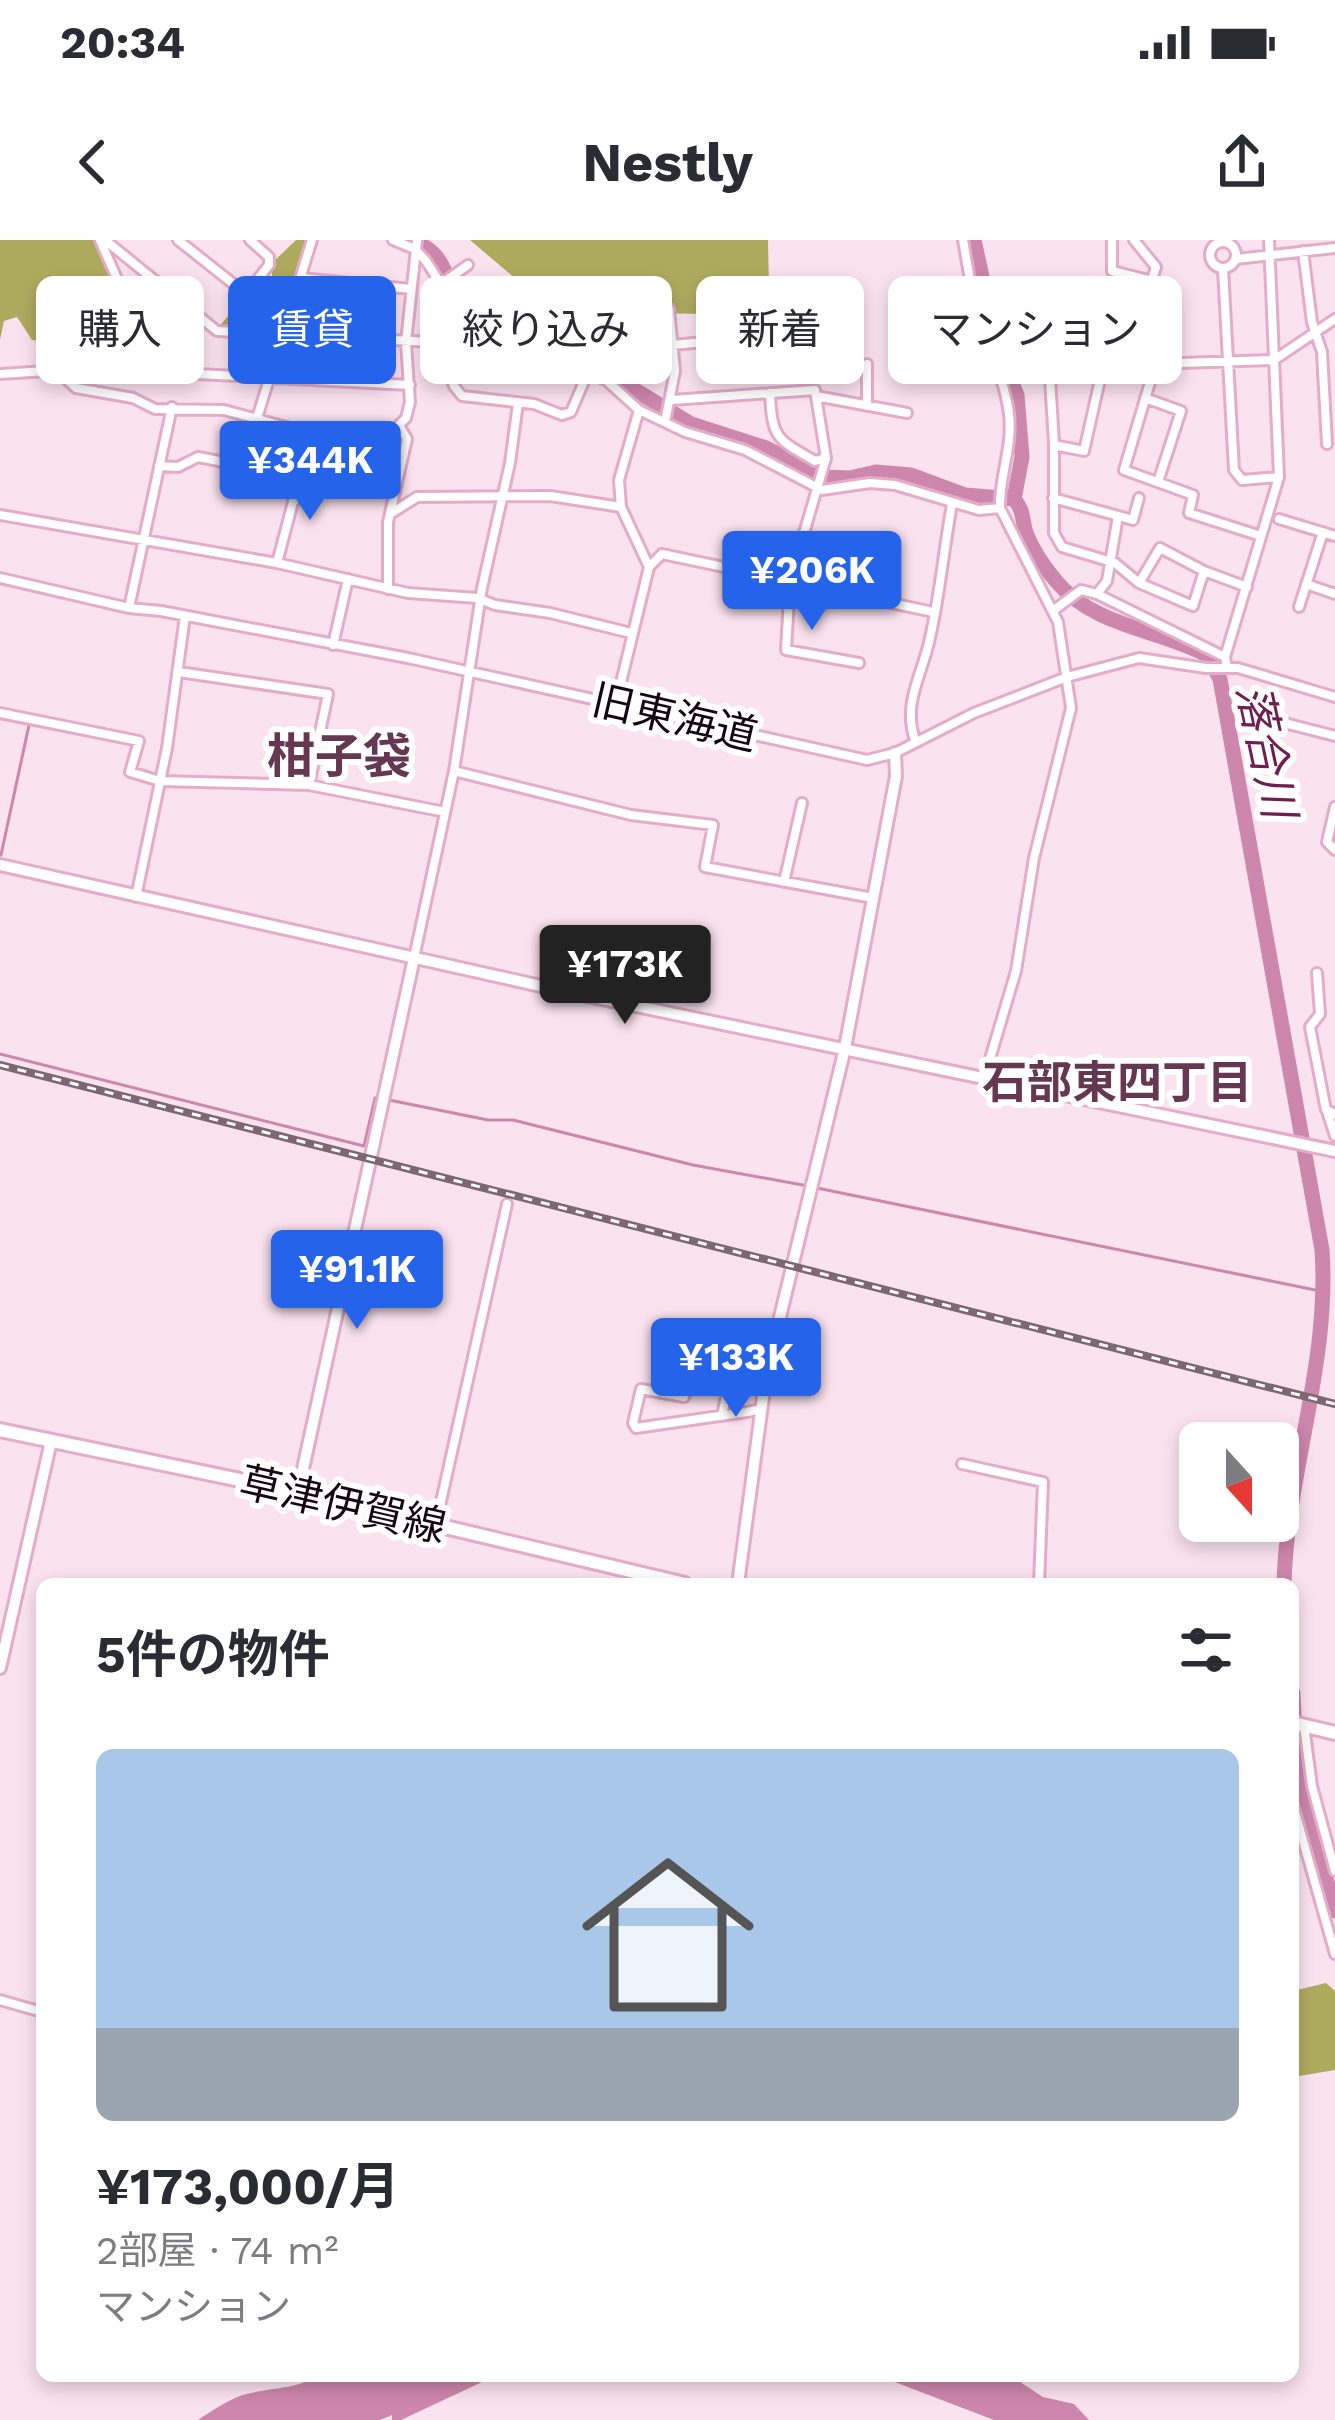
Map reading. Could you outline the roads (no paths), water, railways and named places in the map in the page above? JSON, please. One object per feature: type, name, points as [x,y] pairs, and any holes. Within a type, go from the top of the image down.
[{"type":"main road","name":"草津伊賀線","points":[[0,1430],[298,1492],[661,1578]]},
{"type":"main road","points":[[1299,1725],[1335,1733]]},
{"type":"street","points":[[103,240],[218,331],[228,331]]},
{"type":"street","points":[[103,240],[121,288],[178,373],[228,376]]},
{"type":"street","points":[[178,240],[246,294],[269,265],[269,257],[250,240]]},
{"type":"street","points":[[302,276],[312,240]]},
{"type":"street","points":[[393,240],[416,244],[440,276]]},
{"type":"street","points":[[963,240],[970,276]]},
{"type":"street","points":[[1112,240],[1112,271],[1132,276]]},
{"type":"street","points":[[1134,240],[1156,267],[1153,276]]},
{"type":"street","points":[[1225,664],[1279,477],[1269,240]]},
{"type":"street","points":[[1236,259],[1234,247],[1216,242],[1210,259],[1223,269],[1234,470],[1242,480],[1279,477]]},
{"type":"street","points":[[0,374],[47,371],[63,376],[76,388],[133,398],[154,409],[224,410],[302,431],[379,434],[400,427],[406,418],[410,385],[406,342],[416,244]]},
{"type":"street","points":[[1223,269],[1236,259],[1329,246]]},
{"type":"street","points":[[1303,250],[1312,322],[1318,330],[1327,444]]},
{"type":"street","points":[[453,276],[468,265]]},
{"type":"street","points":[[396,288],[411,289]]},
{"type":"street","points":[[1182,362],[1274,360],[1335,319]]},
{"type":"street","points":[[1318,330],[1335,331]]},
{"type":"street","points":[[665,422],[676,371],[672,336]]},
{"type":"street","points":[[396,341],[420,343]]},
{"type":"street","points":[[673,345],[696,343]]},
{"type":"street","points":[[867,364],[867,406]]},
{"type":"street","points":[[257,418],[267,384]]},
{"type":"street","points":[[386,384],[410,385]]},
{"type":"street","points":[[453,384],[462,396],[562,415],[572,412],[586,384]]},
{"type":"street","points":[[617,384],[639,410],[760,457],[817,487],[895,485],[979,510],[1000,508]]},
{"type":"street","points":[[984,1079],[1016,971],[1034,858],[1071,708],[1070,677],[1054,610],[1000,508],[1009,454],[1009,418],[1000,384]]},
{"type":"street","points":[[1050,384],[1054,533],[1062,547],[1112,562],[1138,583],[1193,607],[1204,571]]},
{"type":"street","points":[[1054,444],[1084,451],[1099,384]]},
{"type":"street","points":[[1149,384],[1124,470],[1193,495],[1189,513],[1261,536]]},
{"type":"street","points":[[672,400],[815,390],[826,458],[790,581],[786,650],[859,663]]},
{"type":"street","points":[[770,393],[776,439],[815,461],[826,458]]},
{"type":"street","points":[[816,396],[907,413]]},
{"type":"street","points":[[1145,398],[1180,411],[1158,482]]},
{"type":"street","points":[[298,1492],[446,812],[518,403]]},
{"type":"street","points":[[129,608],[172,407]]},
{"type":"street","points":[[639,410],[619,480],[621,507],[649,567]]},
{"type":"street","points":[[388,589],[390,514],[407,439],[400,427]]},
{"type":"street","points":[[278,563],[293,502],[305,491],[308,478],[302,431]]},
{"type":"street","points":[[159,466],[178,467],[198,458],[308,478]]},
{"type":"street","points":[[390,514],[417,497],[550,496],[621,507]]},
{"type":"street","points":[[1053,498],[1133,520],[1139,498]]},
{"type":"street","points":[[914,740],[910,720],[916,679],[931,635],[952,504]]},
{"type":"street","points":[[0,515],[278,563],[388,589],[481,599],[632,633]]},
{"type":"street","points":[[1097,594],[1107,581],[1118,516]]},
{"type":"street","points":[[1280,519],[1335,536]]},
{"type":"street","points":[[1299,607],[1323,532]]},
{"type":"street","points":[[1138,583],[1160,548],[1247,586]]},
{"type":"street","points":[[616,703],[649,567],[662,554],[933,612]]},
{"type":"street","name":"旧東海道","points":[[0,578],[129,608],[471,671],[867,760],[895,753]]},
{"type":"street","points":[[333,644],[349,579]]},
{"type":"street","points":[[1306,584],[1335,593]]},
{"type":"street","points":[[1054,610],[1081,590],[1097,594],[1225,664],[1335,697]]},
{"type":"street","points":[[136,897],[160,781],[185,616]]},
{"type":"street","points":[[739,1578],[761,1409],[845,1048],[896,776],[895,753],[914,740],[1070,677],[1139,658],[1206,668],[1225,664]]},
{"type":"street","points":[[179,672],[328,694],[309,785]]},
{"type":"street","points":[[0,713],[139,741],[130,772],[160,781],[309,785],[446,812]]},
{"type":"street","points":[[1269,719],[1335,736]]},
{"type":"street","points":[[454,771],[631,814],[713,825],[705,867],[875,898]]},
{"type":"street","points":[[784,882],[802,803]]},
{"type":"street","points":[[1335,807],[1327,842],[1335,850]]},
{"type":"street","points":[[0,865],[415,958],[1335,1151]]},
{"type":"street","points":[[1317,973],[1320,1014],[1310,1028],[1335,1136]]},
{"type":"street","points":[[436,1525],[507,1204]]},
{"type":"street","points":[[722,1416],[729,1381],[693,1373],[684,1397],[641,1389],[632,1424],[636,1428],[722,1416],[761,1409]]},
{"type":"street","points":[[0,1668],[51,1441]]},
{"type":"street","points":[[962,1464],[1043,1482],[1039,1578]]},
{"type":"street","points":[[1299,1725],[1335,1871]]},
{"type":"street","points":[[1299,1826],[1335,1954]]},
{"type":"street","points":[[0,2000],[36,2010]]},
{"type":"waterway","name":"落合川","points":[[410,240],[439,260],[453,293],[594,365],[691,424],[766,448],[822,477],[876,472],[911,475],[965,495],[1014,499]]},
{"type":"waterway","points":[[974,240],[997,345],[1017,395],[1022,457],[1014,499]]},
{"type":"waterway","name":"落合川","points":[[1014,499],[1035,552],[1071,596],[1108,618],[1207,655],[1220,679],[1322,1250],[1320,1334],[1292,1500],[1284,1578]]},
{"type":"waterway","points":[[1,855],[29,725]]},
{"type":"waterway","points":[[0,1054],[364,1146],[375,1098],[380,1098]]},
{"type":"waterway","points":[[389,1100],[488,1120],[513,1120],[693,1165],[808,1186]]},
{"type":"waterway","points":[[817,1188],[1325,1292]]},
{"type":"waterway","name":"落合川","points":[[1299,1781],[1335,1911]]},
{"type":"railway","points":[[0,1065],[1335,1404]]},
{"type":"district","name":"柑子袋","points":[[339,756]]},
{"type":"district","name":"石部東四丁目","points":[[1117,1082]]}]
